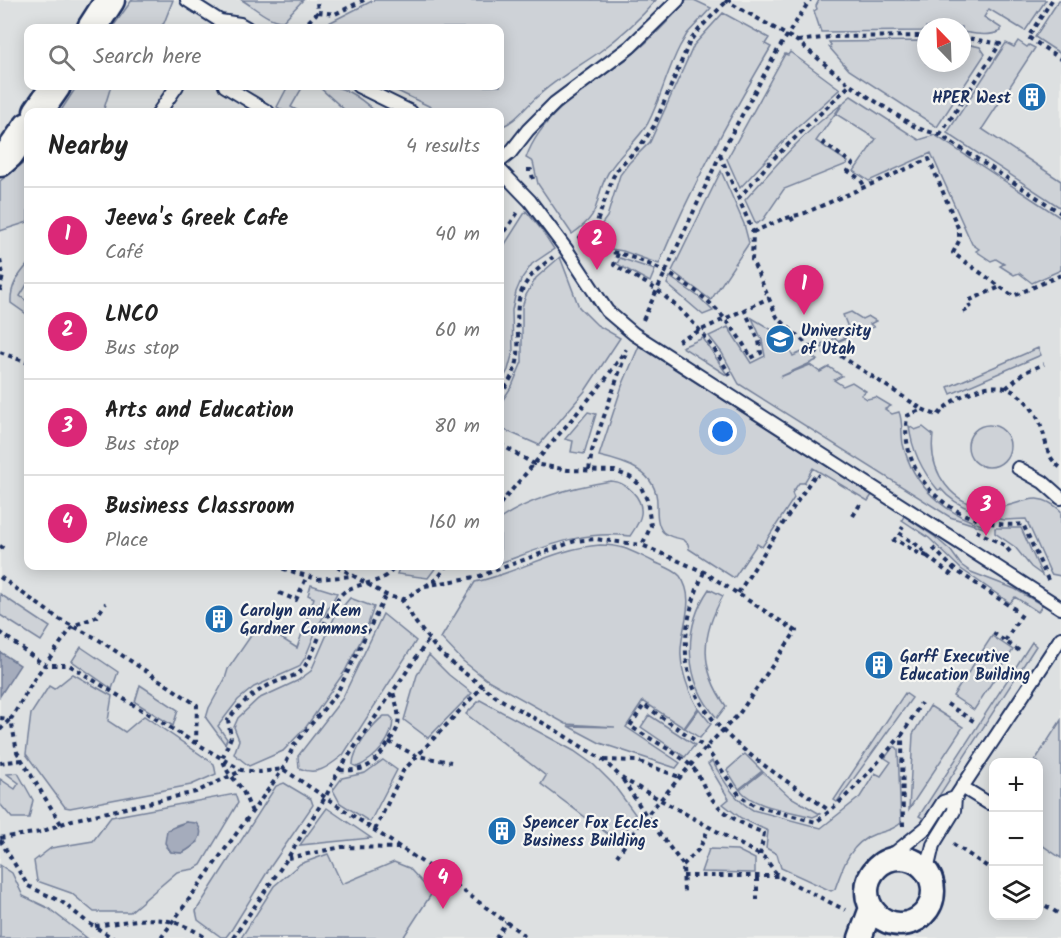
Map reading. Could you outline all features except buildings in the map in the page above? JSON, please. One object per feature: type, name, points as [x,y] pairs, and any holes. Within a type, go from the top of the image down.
[{"type":"street","points":[[95,24],[110,0]]},
{"type":"street","points":[[42,108],[53,90]]},
{"type":"street","points":[[0,162],[24,134]]},
{"type":"street","points":[[896,858],[913,861],[927,871],[933,886],[931,903],[921,917],[893,931],[871,908],[867,893],[870,877],[880,865],[896,858]]},
{"type":"street","points":[[860,938],[871,908]]},
{"type":"lane","points":[[189,0],[217,24]]},
{"type":"lane","points":[[504,158],[555,103],[630,47],[678,0]]},
{"type":"lane","points":[[162,108],[174,90]]},
{"type":"lane","points":[[232,90],[261,108]]},
{"type":"lane","points":[[366,90],[403,108]]},
{"type":"lane","points":[[504,174],[530,201],[566,249],[607,311],[634,334],[1061,608]]},
{"type":"lane","points":[[1018,468],[1043,482],[1061,498]]},
{"type":"lane","points":[[927,871],[933,845],[954,811],[955,798],[1059,646]]},
{"type":"lane","points":[[962,787],[988,803]]},
{"type":"lane","points":[[880,865],[927,827],[943,802],[955,798]]},
{"type":"path","points":[[318,12],[317,2],[319,0]]},
{"type":"path","points":[[318,12],[335,14],[363,0]]},
{"type":"path","points":[[576,241],[597,222],[619,167],[641,145],[654,126],[690,41],[728,0],[797,41],[850,85],[917,128],[940,135],[1061,213]]},
{"type":"path","points":[[641,323],[720,155],[787,35],[810,0]]},
{"type":"path","points":[[1052,0],[1028,37],[1061,59]]},
{"type":"path","points":[[306,24],[318,12]]},
{"type":"path","points":[[797,41],[830,37],[917,36]]},
{"type":"path","points":[[940,135],[1000,44],[971,39]]},
{"type":"path","points":[[738,199],[786,147],[850,85]]},
{"type":"path","points":[[822,142],[853,164],[848,171],[860,179],[865,187]]},
{"type":"path","points":[[720,155],[753,232],[752,260],[777,317],[815,352],[836,352],[922,409],[938,416],[944,406],[980,389],[994,386],[1005,388],[1022,396],[1038,419],[1047,452],[1052,461],[1061,468]]},
{"type":"path","points":[[753,232],[805,213],[929,159],[959,230],[959,241],[953,253],[1013,296],[1061,275]]},
{"type":"path","points":[[504,233],[515,216]]},
{"type":"path","points":[[791,217],[795,225]]},
{"type":"path","points":[[578,249],[618,253],[666,271],[694,289],[725,318],[751,358],[761,353],[759,342],[744,309]]},
{"type":"path","points":[[504,390],[517,361],[517,315],[521,293],[529,278],[558,253]]},
{"type":"path","points":[[618,253],[614,266],[657,290],[701,330],[723,361],[732,379]]},
{"type":"path","points":[[0,260],[3,274],[0,293]]},
{"type":"path","points":[[963,312],[971,309],[968,301],[1000,287]]},
{"type":"path","points":[[672,345],[769,298]]},
{"type":"path","points":[[504,499],[605,380],[629,343],[592,451],[589,470]]},
{"type":"path","points":[[0,351],[24,361]]},
{"type":"path","points":[[1005,388],[1025,372],[1044,364]]},
{"type":"path","points":[[922,409],[907,416],[905,433],[909,454],[925,485],[945,504],[972,518],[1009,526],[1023,524],[1050,584]]},
{"type":"path","points":[[504,446],[534,464],[568,470],[624,473],[640,485],[647,500],[651,526],[642,545]]},
{"type":"path","points":[[738,593],[816,474],[824,479]]},
{"type":"path","points":[[853,516],[862,501],[860,500]]},
{"type":"path","points":[[912,532],[903,526],[899,533],[920,547],[927,556],[950,574],[954,569]]},
{"type":"path","points":[[504,567],[575,541],[595,539],[642,545],[704,572],[795,631],[739,714],[706,747],[617,856]]},
{"type":"path","points":[[893,542],[895,539],[915,554],[927,556]]},
{"type":"path","points":[[0,549],[5,542]]},
{"type":"path","points":[[929,544],[954,569],[1016,610]]},
{"type":"path","points":[[287,570],[317,579],[354,576]]},
{"type":"path","points":[[344,570],[386,595],[402,600],[429,639],[452,663],[498,698],[603,760],[623,779],[647,817],[683,866],[684,892]]},
{"type":"path","points":[[253,812],[242,789],[231,776],[222,759],[231,736],[228,720],[238,707],[265,686],[300,672],[315,645],[327,615],[341,594],[351,588],[384,578],[392,570]]},
{"type":"path","points":[[402,600],[437,579],[444,570]]},
{"type":"path","points":[[425,586],[480,576],[496,570]]},
{"type":"path","points":[[704,572],[688,625],[685,655],[690,680],[696,695],[711,718],[755,758],[830,812]]},
{"type":"path","points":[[279,593],[296,600],[307,576]]},
{"type":"path","points":[[0,577],[59,619],[96,638],[197,705],[196,743]]},
{"type":"path","points":[[161,938],[283,769],[294,745],[337,693],[386,595]]},
{"type":"path","points":[[0,730],[11,719],[44,664],[73,626],[96,617],[106,603]]},
{"type":"path","points":[[1005,641],[1022,614]]},
{"type":"path","points":[[0,632],[44,664],[69,665],[241,770],[260,772],[283,769],[443,876],[528,938]]},
{"type":"path","points":[[993,633],[1021,652]]},
{"type":"path","points":[[233,938],[287,859],[326,796],[339,770],[429,639]]},
{"type":"path","points":[[375,830],[403,771],[483,686]]},
{"type":"path","points":[[339,770],[357,771],[373,764],[389,742],[398,728],[399,714],[393,691]]},
{"type":"path","points":[[760,855],[764,833],[743,825],[717,806],[700,776],[691,766],[630,726],[644,705],[706,747],[740,796],[755,806],[816,822],[830,812],[867,775],[902,735],[921,704]]},
{"type":"path","points":[[947,704],[975,722]]},
{"type":"path","points":[[0,718],[11,719]]},
{"type":"path","points":[[11,719],[17,752],[61,824]]},
{"type":"path","points":[[902,735],[903,833]]},
{"type":"path","points":[[389,742],[417,756],[451,762]]},
{"type":"path","points":[[0,763],[22,760]]},
{"type":"path","points":[[603,760],[637,761],[681,778]]},
{"type":"path","points":[[113,938],[62,902],[28,886],[0,839],[41,832],[114,809],[196,792],[241,770]]},
{"type":"path","points":[[623,779],[765,858],[778,876],[845,910]]},
{"type":"path","points":[[683,866],[700,848],[709,827]]},
{"type":"path","points":[[950,842],[989,868]]},
{"type":"path","points":[[287,859],[342,847],[400,848]]},
{"type":"path","points":[[683,876],[778,876]]},
{"type":"path","points":[[757,900],[758,877]]},
{"type":"path","points":[[1043,904],[1061,915]]},
{"type":"path","points":[[95,927],[151,919],[174,921],[206,938]]},
{"type":"path","points":[[496,938],[506,922]]},
{"type":"shaded area","name":"University of Utah","points":[[0,0],[1061,0],[1061,938],[0,938]]},
{"type":"shaded area","points":[[132,0],[173,0],[163,24],[115,24]]},
{"type":"shaded area","points":[[242,0],[303,0],[283,21],[278,21],[267,17]]},
{"type":"shaded area","points":[[374,0],[656,0],[614,41],[552,84],[504,125],[504,108],[433,108],[395,90],[504,90],[504,24],[327,24]]},
{"type":"shaded area","points":[[687,0],[694,0],[711,8],[687,34],[680,46],[648,123],[608,173],[594,212],[572,234],[538,184],[533,162],[526,158],[534,141],[557,112],[631,56]]},
{"type":"shaded area","points":[[819,0],[1046,0],[1025,31],[989,9],[984,17],[1001,28],[1001,31],[982,35],[971,33],[971,18],[917,18],[917,31],[821,32],[814,11],[817,9]]},
{"type":"shaded area","points":[[1061,0],[1061,54],[1035,37]]},
{"type":"shaded area","points":[[723,13],[769,38],[765,44],[771,47],[711,154],[659,264],[623,251],[580,244],[607,217],[620,175],[650,142],[694,45]]},
{"type":"shaded area","points":[[917,41],[917,72],[971,72],[971,45],[980,47],[985,54],[937,127],[849,70],[829,47],[831,45],[829,42]]},
{"type":"shaded area","points":[[1018,41],[1027,47],[1029,45],[1035,48],[982,129],[1061,181],[1061,208],[947,133],[1006,43],[1014,47]]},
{"type":"shaded area","points":[[790,52],[840,89],[790,134],[740,188],[727,159],[785,54],[788,55]]},
{"type":"shaded area","points":[[74,90],[110,90],[104,108],[63,108]]},
{"type":"shaded area","points":[[286,90],[301,90],[291,107],[293,108],[277,107]]},
{"type":"shaded area","points":[[322,90],[344,90],[371,108],[343,108]]},
{"type":"shaded area","points":[[851,96],[919,140],[935,135],[1061,218],[1061,270],[1032,283],[1019,273],[1014,275],[1000,266],[1004,264],[996,259],[991,261],[976,251],[979,249],[972,244],[931,153],[869,181],[854,171],[876,139],[836,114]]},
{"type":"shaded area","points":[[842,104],[816,141],[848,162],[847,164],[784,189],[763,220],[756,224],[745,200],[803,137]]},
{"type":"shaded area","points":[[24,163],[24,223],[0,231],[0,181]]},
{"type":"shaded area","points":[[721,171],[744,224],[749,243],[711,300],[672,271]]},
{"type":"shaded area","points":[[526,211],[554,249],[532,264],[516,292],[512,310],[513,352],[504,378],[504,246]]},
{"type":"shaded area","points":[[560,257],[579,307],[597,325],[620,338],[585,391],[539,445],[504,430],[504,398],[522,362],[522,307],[536,278]]},
{"type":"shaded area","points":[[620,258],[655,270],[650,282],[617,264]]},
{"type":"shaded area","points":[[24,269],[24,290],[20,296],[24,299],[24,312],[11,303],[13,286]]},
{"type":"shaded area","points":[[670,277],[699,297],[713,311],[703,315],[667,284]]},
{"type":"shaded area","points":[[851,312],[862,319],[868,316],[876,321],[870,324],[874,327],[822,348],[821,344],[851,335],[843,315]]},
{"type":"shaded area","points":[[752,318],[784,337],[793,356],[804,351],[817,360],[780,377],[810,365],[820,372],[829,367],[842,376],[834,380],[843,386],[852,382],[866,391],[861,395],[867,399],[876,397],[891,406],[885,409],[892,414],[899,412],[903,444],[908,459],[923,486],[945,507],[988,527],[987,529],[950,517],[739,384],[722,353],[709,336],[728,327],[751,363],[765,356],[762,340]]},
{"type":"shaded area","points":[[703,338],[728,376],[682,347]]},
{"type":"shaded area","points":[[639,346],[872,495],[868,501],[813,468],[804,483],[799,483],[792,493],[794,498],[762,547],[757,544],[734,578],[689,549],[684,540],[663,532],[658,519],[656,493],[646,476],[629,465],[599,456],[622,386]]},
{"type":"shaded area","points":[[1038,348],[1041,355],[951,394],[948,387]]},
{"type":"shaded area","points":[[588,412],[596,414],[584,454],[571,452],[573,441],[565,439]]},
{"type":"shaded area","points":[[989,425],[1004,431],[1010,446],[1004,461],[989,467],[974,461],[968,446],[974,431]]},
{"type":"shaded area","points":[[909,426],[915,430],[923,427],[933,435],[934,462],[939,474],[954,494],[965,501],[992,508],[1035,499],[1052,504],[1061,511],[1061,576],[1051,574],[1026,519],[1005,520],[977,515],[974,511],[960,505],[941,489],[938,490],[927,476],[919,460]]},
{"type":"shaded area","points":[[611,481],[623,484],[633,492],[641,508],[637,526],[630,536],[595,535],[564,541],[504,562],[504,516],[539,499],[582,486]]},
{"type":"shaded area","points":[[904,516],[935,537],[951,551],[961,565],[971,572],[1015,589],[1042,605],[1038,612],[1015,597],[1010,603],[961,569],[929,538],[902,520]]},
{"type":"shaded area","points":[[995,528],[1021,528],[1042,575],[1031,567],[1015,547],[995,533]]},
{"type":"shaded area","points":[[600,545],[627,549],[667,567],[680,576],[685,586],[688,605],[681,646],[682,663],[686,683],[698,708],[684,728],[643,701],[626,727],[680,763],[676,768],[600,743],[568,726],[615,727],[566,724],[486,679],[463,661],[441,638],[475,582],[568,551]]},
{"type":"shaded area","points":[[398,570],[434,570],[428,578],[397,574]]},
{"type":"shaded area","points":[[311,585],[337,593],[318,626],[305,658],[299,667],[254,687],[238,700],[218,726],[227,739],[225,744],[206,718],[228,669],[259,624],[297,648],[314,598],[308,595]]},
{"type":"shaded area","points":[[709,589],[723,596],[710,624],[706,651],[711,678],[726,706],[717,718],[698,688],[690,655],[694,621]]},
{"type":"shaded area","points":[[0,594],[50,627],[41,641],[0,615]]},
{"type":"shaded area","points":[[350,598],[374,607],[366,630],[345,671],[306,727],[283,751],[249,766],[234,754],[239,740],[234,727],[238,718],[258,699],[297,681],[311,671],[335,616]]},
{"type":"shaded area","points":[[383,614],[416,641],[343,755],[317,771],[299,768],[298,756],[342,699]]},
{"type":"shaded area","points":[[992,636],[1013,650],[974,710],[953,696]]},
{"type":"shaded area","points":[[1032,642],[1036,646],[924,819],[919,816]]},
{"type":"shaded area","points":[[81,647],[118,672],[112,689],[72,661]]},
{"type":"shaded area","points":[[429,655],[472,693],[428,738],[404,720],[417,675]]},
{"type":"shaded area","points":[[73,674],[112,696],[108,721],[125,732],[144,716],[214,764],[216,774],[191,785],[70,808],[65,807],[26,754],[31,714],[49,686],[54,689]]},
{"type":"shaded area","points":[[140,685],[178,710],[173,726],[135,702]]},
{"type":"shaded area","points":[[905,693],[912,698],[837,802],[834,800]]},
{"type":"shaded area","points":[[480,700],[574,751],[594,765],[613,784],[635,814],[620,843],[541,784],[546,776],[466,714]]},
{"type":"shaded area","points":[[930,706],[963,727],[909,809],[913,734]]},
{"type":"shaded area","points":[[699,709],[711,724],[700,738],[685,728]]},
{"type":"shaded area","points":[[649,715],[695,745],[685,757],[641,727]]},
{"type":"shaded area","points":[[384,716],[390,716],[393,719],[390,734],[382,748],[364,764],[357,767],[353,765],[364,738]]},
{"type":"shaded area","points":[[1061,720],[1061,858],[1043,846],[1043,758],[1037,758]]},
{"type":"shaded area","points":[[893,747],[898,749],[901,823],[859,843],[849,856],[835,889],[831,891],[781,868],[777,854],[766,848],[768,831],[741,818],[723,804],[729,799],[708,764],[712,761],[734,795],[753,810],[821,828],[860,797],[875,773],[881,776],[891,762],[885,758]]},
{"type":"shaded area","points":[[745,754],[762,771],[739,789],[727,770]]},
{"type":"shaded area","points":[[383,760],[397,770],[370,822],[340,803],[333,790],[342,778],[365,773]]},
{"type":"shaded area","points":[[763,772],[789,796],[820,814],[813,817],[764,805],[740,790]]},
{"type":"shaded area","points":[[18,773],[33,800],[29,818],[12,818],[0,804],[0,779],[15,789],[19,783],[7,774]]},
{"type":"shaded area","points":[[284,783],[311,799],[313,805],[271,866],[232,929],[226,937],[221,937],[198,920],[196,911],[276,786]]},
{"type":"shaded area","points":[[235,794],[238,803],[201,865],[194,869],[177,872],[130,912],[94,912],[71,893],[37,881],[34,861],[51,848],[93,841],[111,817]],"holes":[[[186,822],[198,842],[182,853],[171,852],[166,847],[176,825]]]},
{"type":"shaded area","points":[[327,808],[371,838],[300,845]]},
{"type":"shaded area","points":[[709,849],[737,850],[755,859],[755,873],[701,872]]},
{"type":"shaded area","points":[[328,854],[342,884],[394,862],[409,868],[432,893],[403,938],[241,938],[274,886],[300,864]]},
{"type":"shaded area","points":[[0,865],[12,873],[23,896],[48,908],[87,938],[0,938]]},
{"type":"water","points":[[0,652],[20,665],[0,696]]},
{"type":"water","points":[[186,822],[196,823],[199,827],[201,832],[198,840],[182,853],[171,852],[165,843],[167,830]]},
{"type":"place","name":"HPER West","points":[[1032,97]]},
{"type":"place","name":"LNCO","points":[[597,270]]},
{"type":"place","name":"Jeeva's Greek Cafe","points":[[804,315]]},
{"type":"place","name":"University of Utah","points":[[780,339]]},
{"type":"place","name":"Arts and Education","points":[[986,536]]},
{"type":"place","name":"Carolyn and Kem Gardner Commons","points":[[219,619]]},
{"type":"place","name":"Garff Executive Education Building","points":[[879,665]]},
{"type":"place","name":"Spencer Fox Eccles Business Building","points":[[502,831]]},
{"type":"place","name":"Business Classroom","points":[[443,909]]}]
